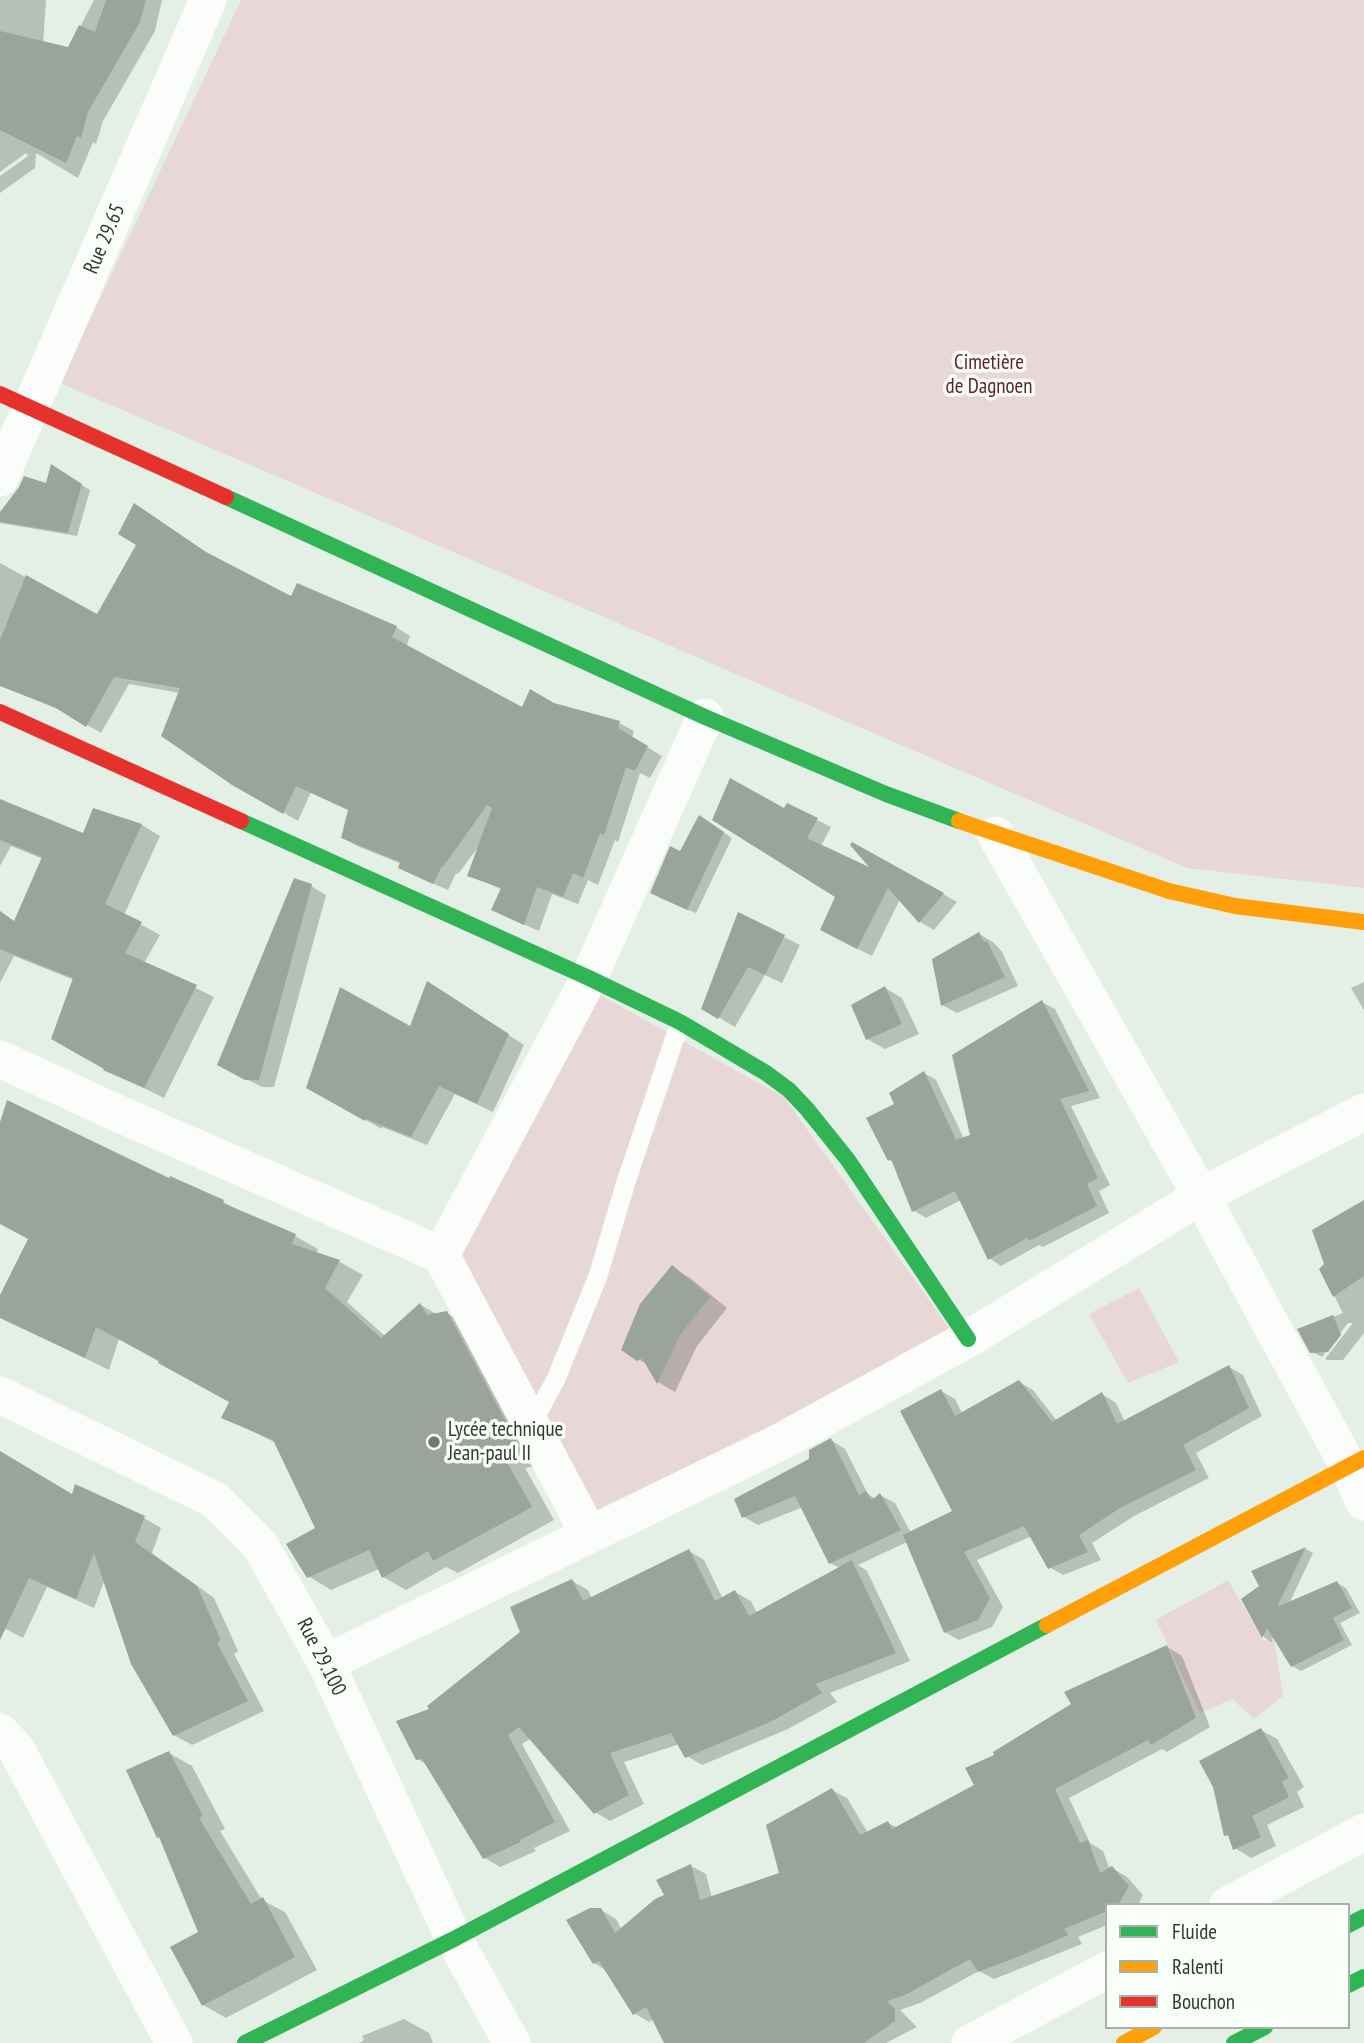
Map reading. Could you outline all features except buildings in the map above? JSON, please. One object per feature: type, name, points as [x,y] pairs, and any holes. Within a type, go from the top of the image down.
[{"type":"street","name":"Rue 29.65","points":[[0,478],[16,401],[208,0]]},
{"type":"street","points":[[16,401],[811,764],[996,835],[1169,891],[1235,906],[1364,922]]},
{"type":"street","points":[[0,712],[589,978],[680,1022],[766,1073],[789,1090],[807,1109],[848,1160],[968,1339]]},
{"type":"street","points":[[440,1255],[589,978],[705,717]]},
{"type":"street","points":[[996,835],[1356,1462],[1364,1502]]},
{"type":"street","points":[[0,1059],[440,1255],[589,1534]]},
{"type":"street","points":[[326,1662],[780,1442],[968,1339],[1201,1196],[1364,1111]]},
{"type":"street","name":"Rue 29.100","points":[[0,1395],[215,1500],[260,1545],[326,1662],[454,1939],[512,2043]]},
{"type":"street","points":[[245,2043],[454,1939],[1356,1462]]},
{"type":"street","points":[[0,1732],[16,1749],[174,2043]]},
{"type":"street","points":[[1232,1903],[1364,1832]]},
{"type":"street","points":[[970,2043],[1105,1971]]},
{"type":"street","points":[[1124,2043],[1150,2029]]},
{"type":"street","points":[[1234,2043],[1261,2029]]},
{"type":"lane","points":[[531,1425],[556,1379],[598,1276],[626,1182],[680,1022]]},
{"type":"green space","name":"Cimetière de Dagnoen","points":[[241,0],[1364,0],[1364,888],[1187,868],[60,383]]},
{"type":"green space","points":[[600,995],[784,1097],[954,1335],[598,1516],[450,1247]]},
{"type":"green space","points":[[1139,1288],[1179,1362],[1128,1383],[1089,1314]]},
{"type":"green space","points":[[1228,1580],[1263,1640],[1274,1640],[1283,1696],[1254,1719],[1232,1699],[1200,1713],[1156,1620]]},
{"type":"traffic: fast","points":[[226,497],[705,717],[886,794],[959,821]]},
{"type":"traffic: fast","points":[[241,821],[589,978],[680,1022],[766,1073],[789,1090],[807,1109],[848,1160],[968,1339]]},
{"type":"traffic: fast","points":[[245,2043],[454,1939],[1047,1625]]},
{"type":"traffic: fast","points":[[1350,1924],[1364,1917]]},
{"type":"traffic: fast","points":[[1350,1984],[1364,1977]]},
{"type":"traffic: fast","points":[[1234,2043],[1261,2029]]},
{"type":"traffic: slow","points":[[959,821],[1169,891],[1235,906],[1364,922]]},
{"type":"traffic: slow","points":[[1047,1625],[1364,1458]]},
{"type":"traffic: slow","points":[[1124,2043],[1150,2029]]},
{"type":"traffic: jam","points":[[0,394],[226,497]]},
{"type":"traffic: jam","points":[[0,712],[241,821]]},
{"type":"place","name":"Lycée technique Jean-paul II","points":[[434,1442]]}]
